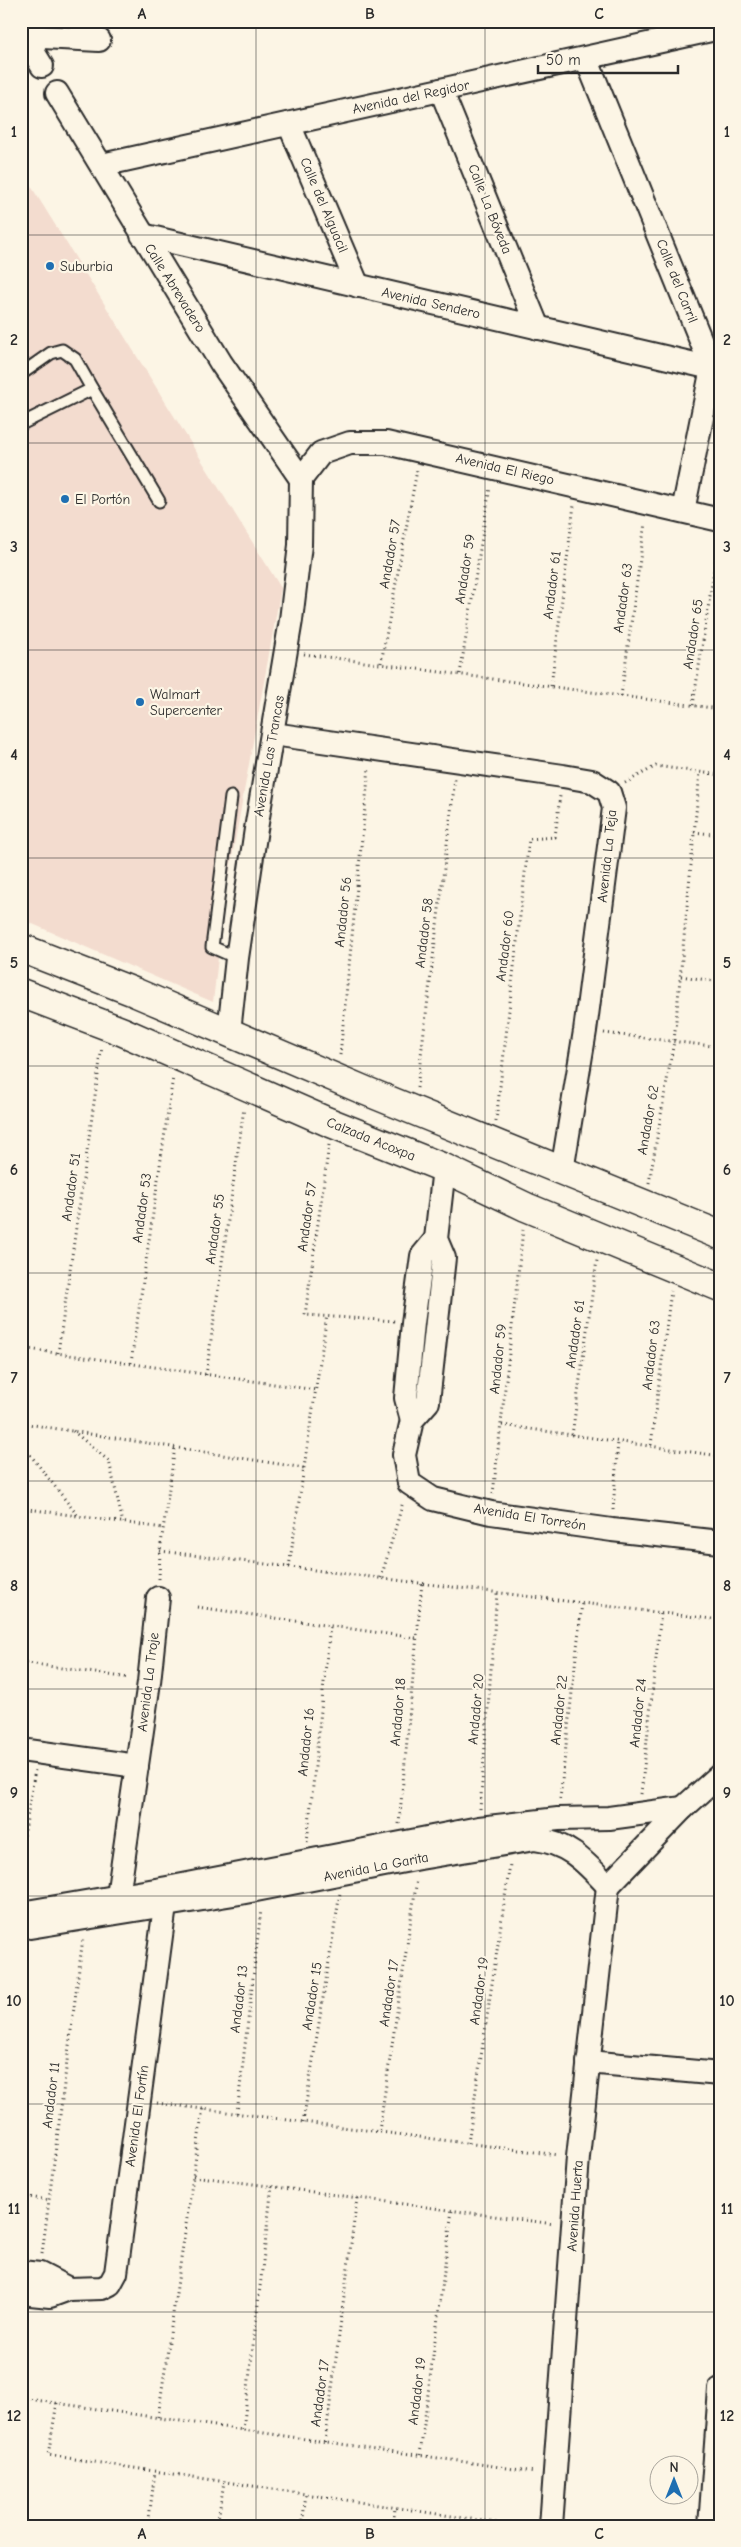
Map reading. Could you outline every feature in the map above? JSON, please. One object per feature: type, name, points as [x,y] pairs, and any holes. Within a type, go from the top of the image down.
[{"type":"main road","points":[[21,948],[134,992],[366,1091],[720,1235]]},
{"type":"main road","points":[[108,982],[114,993],[114,1006],[102,1017],[106,1025],[117,1020],[119,1008],[125,998],[134,992]]},
{"type":"main road","name":"Calzada Acoxpa","points":[[21,993],[106,1025],[335,1124],[444,1168],[526,1206],[720,1287]]},
{"type":"main road","points":[[335,1124],[345,1104],[346,1092],[339,1079]]},
{"type":"main road","points":[[335,1124],[344,1117],[347,1105],[355,1096],[366,1091]]},
{"type":"street","name":"Avenida del Regidor","points":[[102,165],[720,28]]},
{"type":"street","points":[[23,34],[99,40]]},
{"type":"street","points":[[23,34],[42,66]]},
{"type":"street","name":"Calle del Carril","points":[[586,58],[716,369]]},
{"type":"street","name":"Calle La Bóveda","points":[[441,90],[538,328]]},
{"type":"street","name":"Calle Abrevadero","points":[[57,93],[221,363],[301,479]]},
{"type":"street","name":"Calle del Alguacil","points":[[289,124],[358,286]]},
{"type":"street","name":"Avenida Sendero","points":[[142,235],[716,369]]},
{"type":"street","points":[[683,511],[716,369]]},
{"type":"street","name":"Avenida El Riego","points":[[301,479],[321,453],[350,443],[386,443],[420,449],[720,520]]},
{"type":"street","name":"Avenida Las Trancas","points":[[229,1032],[237,958],[256,829],[287,652],[300,546],[301,479]]},
{"type":"street","name":"Avenida La Teja","points":[[274,734],[457,759],[592,781],[609,792],[614,808],[585,1031],[562,1171]]},
{"type":"street","points":[[412,1420],[428,1402],[444,1258],[436,1239],[444,1168]]},
{"type":"street","points":[[409,1482],[404,1455],[412,1420],[406,1398],[413,1323],[422,1256],[436,1239]]},
{"type":"street","name":"Avenida El Torreón","points":[[409,1482],[433,1499],[491,1513],[612,1530],[720,1542]]},
{"type":"street","name":"Avenida La Troje","points":[[117,1905],[149,1682],[158,1598]]},
{"type":"street","points":[[29,1751],[136,1766]]},
{"type":"street","points":[[608,1886],[683,1808],[720,1775]]},
{"type":"street","name":"Avenida La Garita","points":[[21,1912],[117,1905],[166,1896],[306,1860],[479,1828],[558,1819],[638,1815],[683,1808]]},
{"type":"street","name":"Avenida La Garita","points":[[166,1896],[263,1889],[420,1858],[535,1839],[560,1845],[577,1855],[608,1886]]},
{"type":"street","name":"Avenida Huerta","points":[[551,2526],[578,2157],[608,1886]]},
{"type":"street","name":"Avenida El Fortín","points":[[21,2293],[50,2296],[69,2289],[102,2288],[110,2284],[116,2272],[166,1896]]},
{"type":"street","name":"Avenida La Garita","points":[[21,1928],[86,1918],[117,1905]]},
{"type":"street","points":[[588,2062],[720,2074]]},
{"type":"street","name":"Avenida El Fortín","points":[[30,2273],[69,2289]]},
{"type":"street","points":[[710,2526],[720,2389]]},
{"type":"lane","points":[[21,374],[52,353],[62,350],[75,358],[159,500]]},
{"type":"lane","points":[[21,424],[92,389]]},
{"type":"lane","points":[[231,797],[212,947],[237,958]]},
{"type":"path","name":"Andador 57","points":[[381,663],[420,449]]},
{"type":"path","name":"Andador 59","points":[[460,674],[493,467]]},
{"type":"path","name":"Andador 61","points":[[551,686],[576,486]]},
{"type":"path","name":"Andador 63","points":[[621,696],[648,503]]},
{"type":"path","name":"Andador 65","points":[[693,705],[720,536]]},
{"type":"path","points":[[287,652],[720,709]]},
{"type":"path","name":"Andador 56","points":[[339,1079],[371,748]]},
{"type":"path","name":"Andador 58","points":[[414,1110],[457,759]]},
{"type":"path","points":[[609,792],[656,766],[720,775]]},
{"type":"path","name":"Andador 62","points":[[645,1203],[674,1041],[700,772]]},
{"type":"path","name":"Andador 60","points":[[494,1142],[529,840],[556,837],[563,776]]},
{"type":"path","points":[[694,832],[720,835]]},
{"type":"path","points":[[681,976],[720,982]]},
{"type":"path","name":"Andador 51","points":[[58,1353],[106,1025]]},
{"type":"path","points":[[585,1031],[720,1047]]},
{"type":"path","name":"Andador 53","points":[[131,1364],[176,1055]]},
{"type":"path","name":"Andador 55","points":[[206,1375],[247,1086]]},
{"type":"path","name":"Andador 57","points":[[327,1315],[305,1315],[335,1124]]},
{"type":"path","name":"Andador 59","points":[[491,1513],[526,1206]]},
{"type":"path","name":"Andador 61","points":[[572,1435],[600,1237]]},
{"type":"path","name":"Andador 63","points":[[652,1445],[674,1268]]},
{"type":"path","points":[[289,1567],[327,1315],[413,1323]]},
{"type":"path","points":[[21,1348],[316,1390]]},
{"type":"path","points":[[21,1423],[304,1468]]},
{"type":"path","points":[[502,1425],[720,1456]]},
{"type":"path","points":[[73,1431],[110,1461],[123,1522]]},
{"type":"path","points":[[612,1530],[618,1441]]},
{"type":"path","points":[[21,1443],[78,1516]]},
{"type":"path","points":[[158,1598],[160,1551],[175,1447]]},
{"type":"path","points":[[381,1578],[409,1482]]},
{"type":"path","points":[[21,1508],[163,1528]]},
{"type":"path","points":[[160,1551],[720,1620]]},
{"type":"path","name":"Andador 18","points":[[397,1844],[422,1583]]},
{"type":"path","name":"Andador 20","points":[[479,1828],[497,1593]]},
{"type":"path","name":"Andador 22","points":[[558,1819],[582,1603]]},
{"type":"path","points":[[197,1607],[416,1638]]},
{"type":"path","name":"Andador 24","points":[[638,1815],[661,1613]]},
{"type":"path","name":"Andador 16","points":[[306,1860],[330,1626]]},
{"type":"path","points":[[21,1662],[149,1682]]},
{"type":"path","points":[[21,1854],[29,1751]]},
{"type":"path","name":"Andador 19","points":[[468,2143],[513,1842]]},
{"type":"path","name":"Andador 17","points":[[378,2131],[420,1858]]},
{"type":"path","name":"Andador 15","points":[[303,2122],[343,1874]]},
{"type":"path","name":"Andador 13","points":[[237,2112],[263,1889]]},
{"type":"path","name":"Andador 11","points":[[30,2273],[49,2200],[86,1918]]},
{"type":"path","points":[[140,2100],[578,2157]]},
{"type":"path","points":[[158,2417],[203,2108]]},
{"type":"path","points":[[193,2176],[573,2226]]},
{"type":"path","points":[[243,2430],[272,2186]]},
{"type":"path","points":[[21,2196],[49,2200]]},
{"type":"path","name":"Andador 17","points":[[325,2442],[357,2198]]},
{"type":"path","name":"Andador 19","points":[[420,2455],[452,2210]]},
{"type":"path","points":[[21,2398],[555,2474]]},
{"type":"path","points":[[57,2403],[48,2456],[516,2526]]},
{"type":"path","points":[[148,2526],[155,2472]]},
{"type":"path","points":[[217,2526],[224,2482]]},
{"type":"path","points":[[302,2526],[306,2494]]},
{"type":"path","points":[[392,2526],[395,2508]]},
{"type":"path","points":[[461,2526],[462,2518]]},
{"type":"shaded area","points":[[21,170],[281,588],[225,896],[213,1002],[21,919]]},
{"type":"place","name":"Suburbia","points":[[50,266]]},
{"type":"place","name":"El Portón","points":[[65,499]]},
{"type":"place","name":"Walmart Supercenter","points":[[140,702]]}]
